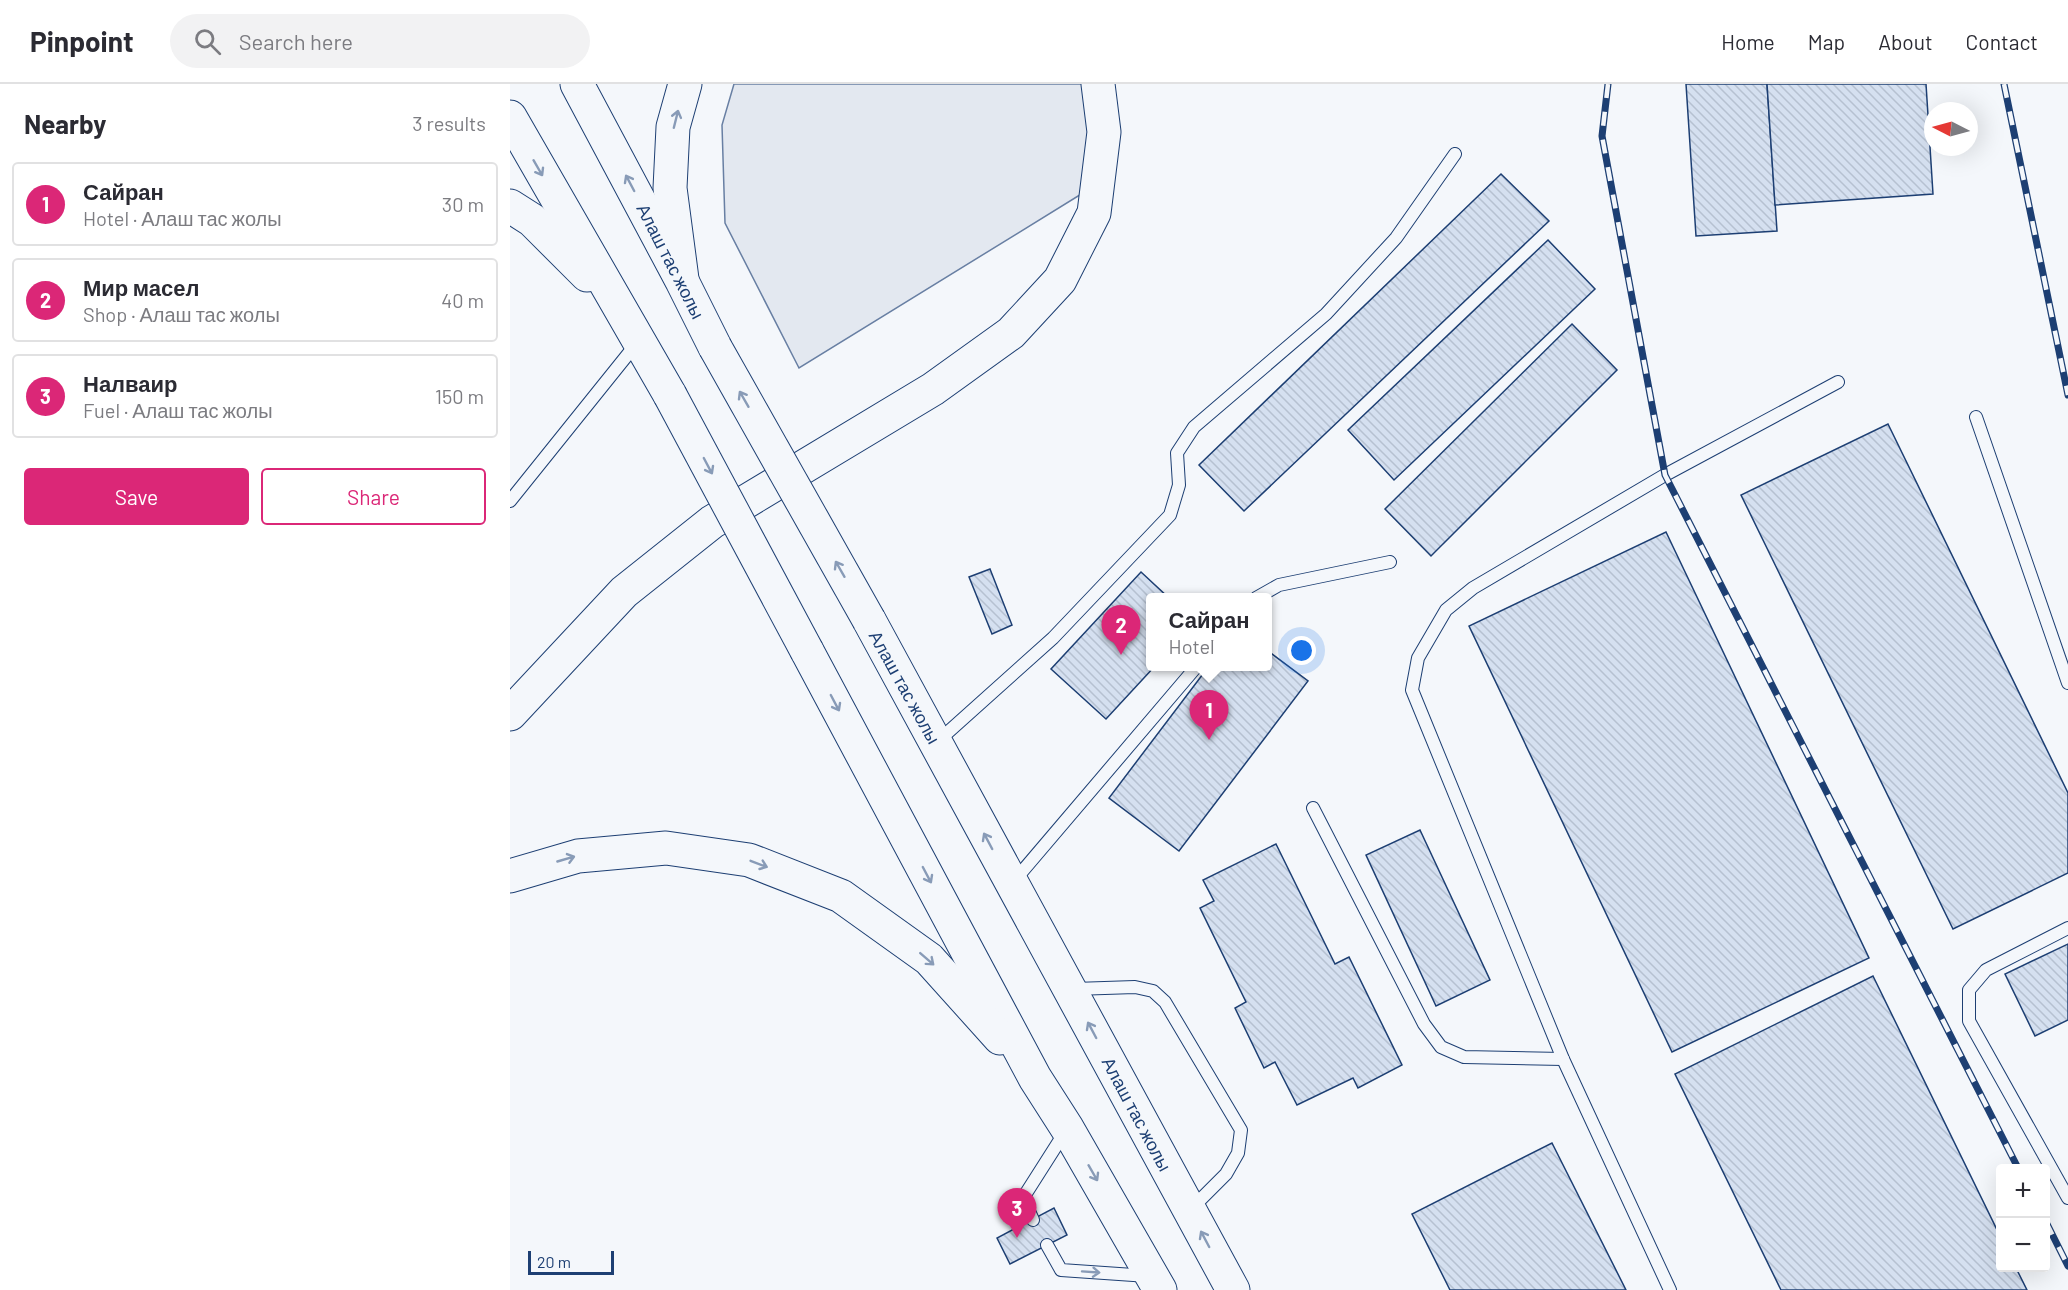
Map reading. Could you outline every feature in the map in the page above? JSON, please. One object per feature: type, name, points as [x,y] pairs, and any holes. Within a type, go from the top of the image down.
[{"type":"main road","name":"Алаш тас жолы","points":[[577,84],[715,347],[869,620],[1233,1290]]},
{"type":"main road","points":[[682,281],[670,188],[673,127],[685,84]]},
{"type":"main road","points":[[510,714],[624,592],[712,522],[933,389],[1011,333],[1060,280],[1094,213],[1104,132],[1098,84]]},
{"type":"main road","points":[[510,117],[670,395],[1035,1078],[1067,1128],[1156,1283]]},
{"type":"main road","points":[[510,206],[532,220],[618,307]]},
{"type":"main road","points":[[510,876],[578,856],[666,848],[749,860],[841,896],[929,959],[1035,1078]]},
{"type":"lane","points":[[936,743],[1053,638],[1170,515],[1179,485],[1177,453],[1194,427],[1326,314],[1396,238],[1455,154]]},
{"type":"lane","points":[[510,501],[639,341]]},
{"type":"lane","points":[[1670,1290],[1563,1059],[1412,690],[1418,658],[1446,610],[1473,588],[1665,475],[1838,382]]},
{"type":"lane","points":[[1976,417],[2068,683]]},
{"type":"lane","points":[[1264,593],[1279,585],[1390,562]]},
{"type":"lane","points":[[1012,885],[1193,671]]},
{"type":"lane","points":[[1313,808],[1424,1024],[1441,1047],[1464,1057],[1563,1059]]},
{"type":"lane","points":[[2068,928],[1986,970],[1969,990],[1969,1021],[2068,1198]]},
{"type":"lane","points":[[1070,989],[1135,987],[1153,991],[1165,1002],[1240,1130],[1238,1153],[1226,1174],[1190,1210]]},
{"type":"lane","points":[[1032,1220],[1023,1198],[1067,1128]]},
{"type":"lane","points":[[1047,1245],[1061,1270],[1156,1283]]},
{"type":"shaded area","points":[[734,84],[1093,84],[1083,193],[799,368],[725,223],[722,125]]},
{"type":"building","points":[[1686,84],[1767,84],[1777,231],[1696,236]]},
{"type":"building","points":[[1767,84],[1926,84],[1924,156],[1931,156],[1933,194],[1775,205]]},
{"type":"building","points":[[1501,174],[1549,221],[1244,511],[1199,465]]},
{"type":"building","points":[[1548,240],[1595,289],[1394,480],[1348,430]]},
{"type":"building","points":[[1572,324],[1617,370],[1431,556],[1385,509]]},
{"type":"building","points":[[1888,424],[2068,793],[2068,873],[1953,929],[1741,495]]},
{"type":"building","points":[[1666,532],[1869,958],[1672,1052],[1469,626]]},
{"type":"building","points":[[990,569],[1012,625],[992,634],[969,577]]},
{"type":"building","points":[[1141,572],[1164,593],[1146,593],[1146,671],[1150,671],[1106,719],[1051,669]]},
{"type":"building","points":[[1272,654],[1308,681],[1179,851],[1109,798],[1205,671],[1272,671]]},
{"type":"building","points":[[1420,830],[1490,980],[1436,1006],[1366,855]]},
{"type":"building","points":[[1276,844],[1335,964],[1349,957],[1402,1065],[1358,1088],[1353,1078],[1297,1105],[1275,1062],[1264,1068],[1235,1008],[1246,1002],[1200,908],[1214,901],[1203,880]]},
{"type":"building","points":[[2068,944],[2068,1020],[2035,1036],[2005,974]]},
{"type":"building","points":[[1873,976],[1996,1228],[1996,1272],[2018,1272],[2027,1290],[1781,1290],[1675,1074]]},
{"type":"building","points":[[1552,1143],[1626,1290],[1450,1290],[1412,1214]]},
{"type":"building","points":[[1054,1208],[1067,1235],[1010,1264],[997,1238]]},
{"type":"railway","points":[[1608,84],[1602,136],[1665,475],[2016,1164]]},
{"type":"railway","points":[[2004,84],[2068,395]]},
{"type":"railway","points":[[2050,1230],[2068,1266]]},
{"type":"place","name":"Мир масел","points":[[1121,655]]},
{"type":"place","name":"Сайран","points":[[1209,740]]},
{"type":"place","name":"Налваир","points":[[1017,1238]]}]
